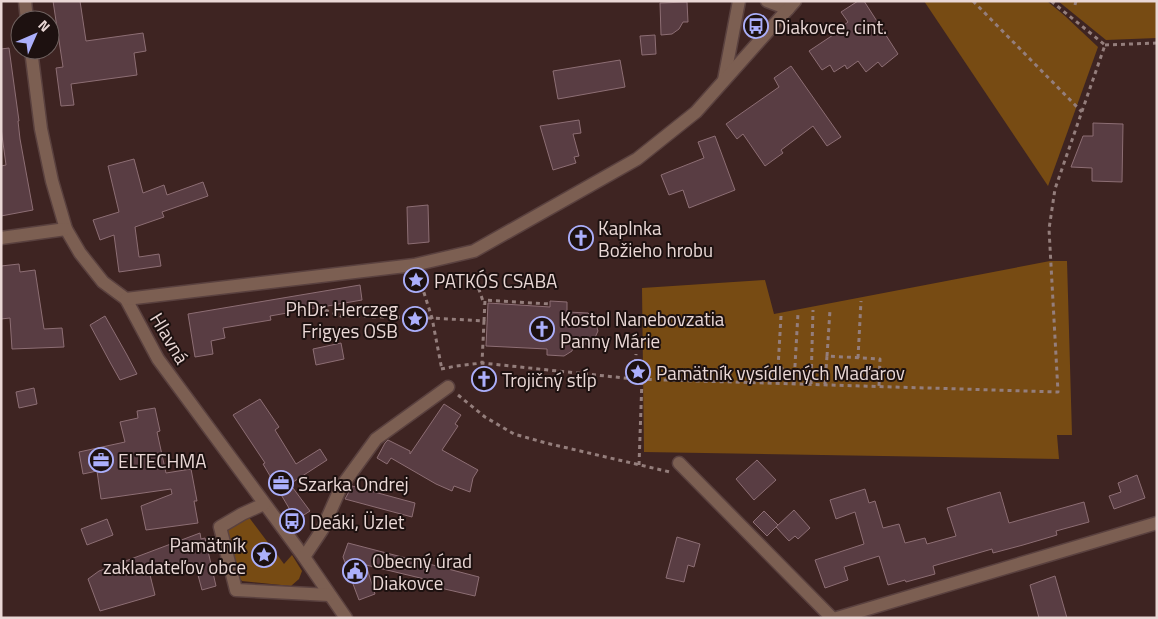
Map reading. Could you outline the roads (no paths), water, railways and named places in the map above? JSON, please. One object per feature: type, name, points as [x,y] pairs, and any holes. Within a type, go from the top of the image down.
[{"type":"street","points":[[724,80],[739,1]]},
{"type":"street","points":[[767,1],[792,5]]},
{"type":"street","points":[[126,299],[414,264],[474,251],[636,159],[696,112],[792,5]]},
{"type":"street","name":"Hlavná","points":[[32,60],[41,129],[52,180],[66,229],[80,253],[103,282],[126,299],[158,359],[304,557],[346,618]]},
{"type":"street","points":[[1,238],[66,229]]},
{"type":"street","points":[[304,557],[322,530],[342,487],[376,439],[448,387]]},
{"type":"street","points":[[679,463],[832,618]]},
{"type":"street","points":[[264,504],[220,527],[236,590],[329,595]]},
{"type":"street","points":[[837,618],[1157,523]]},
{"type":"place","name":"Diakovce, cint.","points":[[756,26]]},
{"type":"place","name":"Kaplnka Božieho hrobu","points":[[581,238]]},
{"type":"place","name":"PATKÓS CSABA","points":[[416,280]]},
{"type":"place","name":"PhDr. Herczeg Frigyes OSB","points":[[415,319]]},
{"type":"place","name":"Kostol Nanebovzatia Panny Márie","points":[[542,329]]},
{"type":"place","name":"Pamätník vysídlených Maďarov","points":[[638,372]]},
{"type":"place","name":"Trojičný stĺp","points":[[484,379]]},
{"type":"place","name":"ELTECHMA","points":[[101,460]]},
{"type":"place","name":"Szarka Ondrej","points":[[281,483]]},
{"type":"place","name":"Deáki, Üzlet","points":[[292,521]]},
{"type":"place","name":"Pamätník zakladateľov obce","points":[[264,555]]},
{"type":"place","name":"Obecný úrad Diakovce","points":[[355,571]]}]
